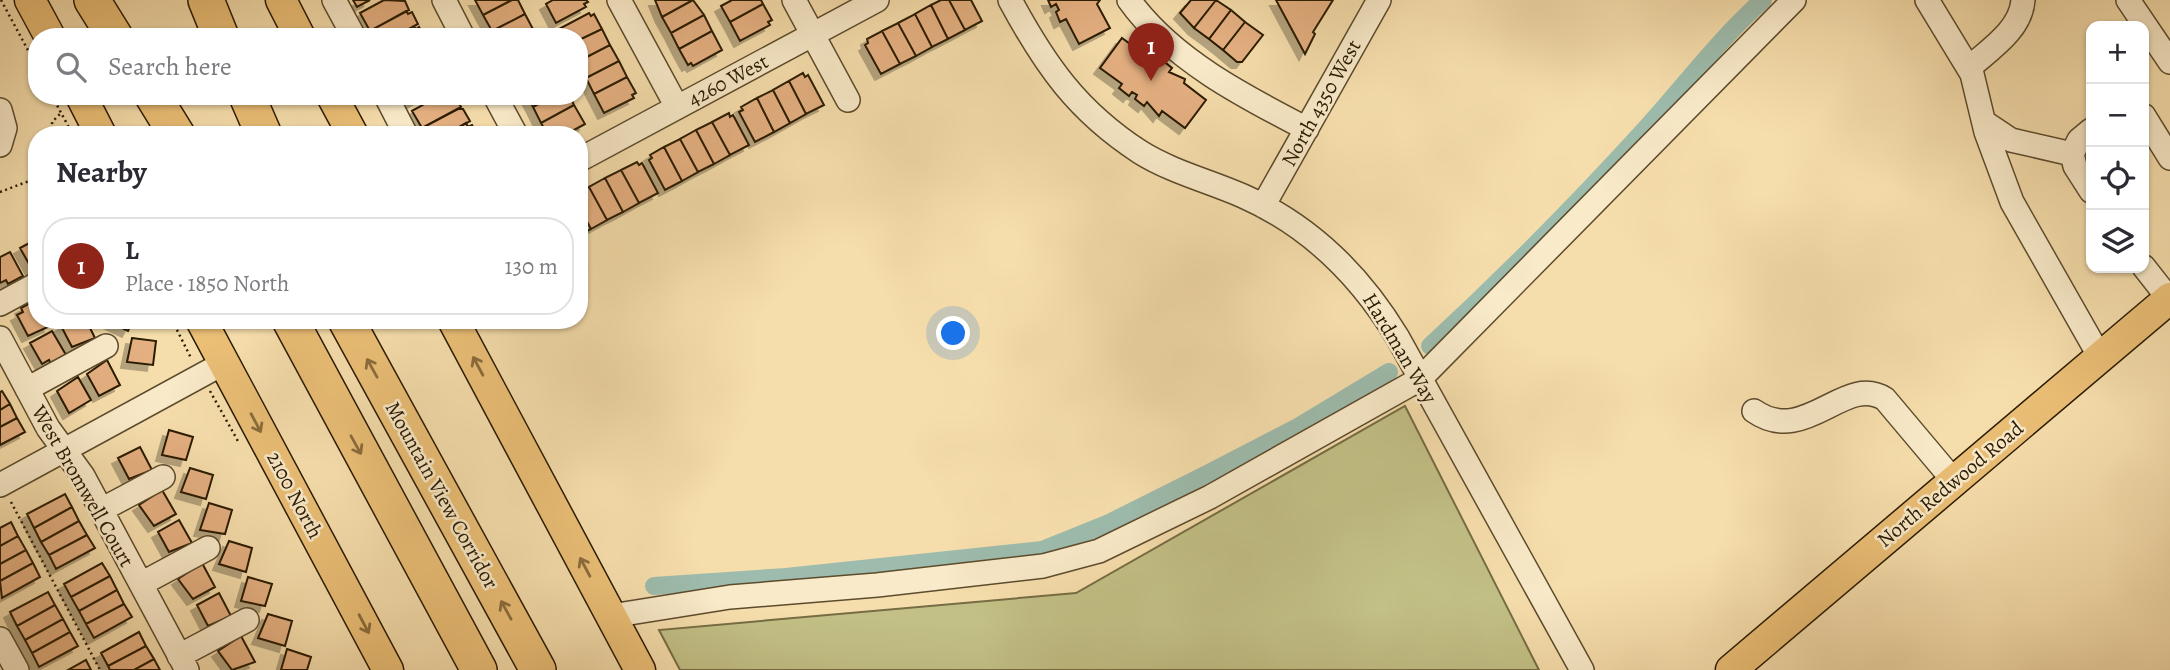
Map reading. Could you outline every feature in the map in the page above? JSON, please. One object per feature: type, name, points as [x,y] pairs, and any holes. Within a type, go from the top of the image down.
[{"type":"highway","points":[[92,0],[110,28]]},
{"type":"highway","points":[[206,0],[217,28]]},
{"type":"highway","points":[[159,105],[171,126]]},
{"type":"highway","points":[[251,105],[260,126]]},
{"type":"highway","points":[[294,329],[479,670]]},
{"type":"highway","name":"Mountain View Corridor","points":[[351,329],[538,670]]},
{"type":"main road","points":[[30,0],[45,28]]},
{"type":"main road","points":[[281,0],[295,28]]},
{"type":"main road","points":[[72,105],[93,126]]},
{"type":"main road","points":[[337,105],[348,126]]},
{"type":"main road","name":"North Redwood Road","points":[[1731,670],[2169,298]]},
{"type":"main road","name":"2100 North","points":[[206,329],[388,670]]},
{"type":"main road","points":[[458,329],[640,670]]},
{"type":"street","points":[[334,0],[349,28]]},
{"type":"street","points":[[443,0],[458,28]]},
{"type":"street","points":[[619,0],[677,107]]},
{"type":"street","points":[[794,0],[848,100]]},
{"type":"street","name":"4260 West","points":[[588,155],[877,0]]},
{"type":"street","name":"Hardman Way","points":[[1010,0],[1051,71],[1084,108],[1109,130],[1159,162],[1263,206],[1313,237],[1349,270],[1386,319],[1582,670]]},
{"type":"street","points":[[1129,0],[1153,27],[1219,82],[1307,129]]},
{"type":"street","name":"North 4350 West","points":[[1263,206],[1379,0]]},
{"type":"street","points":[[611,615],[730,597],[877,585],[1043,566],[1099,551],[1210,496],[1420,379],[1794,0]]},
{"type":"street","points":[[1927,0],[1969,68],[2011,202],[2100,357]]},
{"type":"street","points":[[1969,68],[2004,37],[2019,19],[2023,0]]},
{"type":"street","points":[[2127,0],[2169,64]]},
{"type":"street","points":[[391,105],[402,126]]},
{"type":"street","points":[[500,105],[511,126]]},
{"type":"street","points":[[0,110],[5,128],[0,145]]},
{"type":"street","points":[[1984,122],[2011,140],[2072,154]]},
{"type":"street","points":[[2149,124],[2170,158]]},
{"type":"street","points":[[2086,135],[2079,140],[2072,154],[2075,166],[2086,183]]},
{"type":"street","points":[[2149,273],[2169,298]]},
{"type":"street","points":[[0,304],[28,289]]},
{"type":"street","name":"West Bromwell Court","points":[[0,338],[27,390],[101,510],[183,663]]},
{"type":"street","points":[[27,390],[106,346]]},
{"type":"street","points":[[5,493],[64,450],[224,363]]},
{"type":"street","points":[[1754,411],[1762,417],[1788,422],[1800,420],[1863,392],[1875,393],[1885,399],[1954,481]]},
{"type":"street","points":[[101,510],[163,477]]},
{"type":"street","points":[[141,584],[208,548]]},
{"type":"street","points":[[183,663],[247,620]]},
{"type":"street","points":[[0,639],[17,670]]},
{"type":"path","points":[[1,0],[28,51]]},
{"type":"path","points":[[52,126],[52,122],[70,105]]},
{"type":"path","points":[[71,105],[72,126]]},
{"type":"path","points":[[0,192],[28,181]]},
{"type":"path","points":[[176,329],[184,345]]},
{"type":"path","points":[[5,493],[100,670]]},
{"type":"shaded area","points":[[1405,406],[1539,670],[680,670],[659,630],[1076,593]]},
{"type":"building","points":[[353,0],[370,0],[357,7]]},
{"type":"building","points":[[384,0],[405,1],[409,10],[376,28],[368,28],[360,13]]},
{"type":"building","points":[[475,0],[512,0],[483,15]]},
{"type":"building","points":[[512,0],[518,0],[525,14],[498,28],[490,28],[483,15]]},
{"type":"building","points":[[553,0],[588,2],[584,4],[586,7],[556,23],[546,4]]},
{"type":"building","points":[[655,0],[693,0],[662,17]]},
{"type":"building","points":[[693,0],[704,15],[671,33],[662,17]]},
{"type":"building","points":[[732,0],[761,0],[763,4],[730,22],[721,6]]},
{"type":"building","points":[[941,0],[949,0],[965,30],[948,39],[931,5]]},
{"type":"building","points":[[949,0],[971,0],[982,21],[965,30]]},
{"type":"building","points":[[1048,0],[1100,0],[1097,4],[1110,28],[1079,44],[1066,19],[1060,22],[1056,4],[1051,7]]},
{"type":"building","points":[[1191,0],[1216,0],[1194,28],[1180,13]]},
{"type":"building","points":[[1216,0],[1231,10],[1209,39],[1194,28]]},
{"type":"building","points":[[1276,0],[1333,0],[1313,32],[1315,34],[1305,54]]},
{"type":"building","points":[[763,4],[772,20],[768,22],[770,25],[740,41],[730,22]]},
{"type":"building","points":[[931,5],[948,39],[932,47],[915,14]]},
{"type":"building","points":[[1231,10],[1245,22],[1223,50],[1209,39]]},
{"type":"building","points":[[406,11],[408,14],[412,12],[418,24],[411,28],[375,28]]},
{"type":"building","points":[[589,13],[591,16],[594,14],[602,29],[588,36],[588,28],[561,28]]},
{"type":"building","points":[[525,14],[532,28],[498,28]]},
{"type":"building","points":[[915,14],[932,47],[916,56],[898,23]]},
{"type":"building","points":[[704,15],[712,31],[679,49],[671,33]]},
{"type":"building","points":[[1245,22],[1263,35],[1242,62],[1237,62],[1223,50]]},
{"type":"building","points":[[898,23],[916,56],[900,64],[882,31]]},
{"type":"building","points":[[602,29],[610,45],[588,56],[588,36]]},
{"type":"building","points":[[712,31],[722,50],[693,66],[691,63],[688,65],[679,49]]},
{"type":"building","points":[[882,31],[900,64],[881,74],[865,45],[868,43],[867,39]]},
{"type":"building","points":[[1122,38],[1145,55],[1148,51],[1159,64],[1162,60],[1172,68],[1169,72],[1185,79],[1184,83],[1206,100],[1185,128],[1162,111],[1159,116],[1147,102],[1144,106],[1135,99],[1137,95],[1132,92],[1129,96],[1119,88],[1122,84],[1100,68]]},
{"type":"building","points":[[610,45],[619,61],[588,77],[588,56]]},
{"type":"building","points":[[619,61],[627,77],[594,94],[588,77]]},
{"type":"building","points":[[803,73],[805,77],[808,75],[824,105],[806,114],[789,81]]},
{"type":"building","points":[[627,77],[636,93],[632,95],[634,98],[604,113],[594,94]]},
{"type":"building","points":[[789,81],[806,114],[790,123],[773,90]]},
{"type":"building","points":[[773,90],[790,123],[774,132],[757,98]]},
{"type":"building","points":[[757,98],[774,132],[755,142],[739,112],[743,110],[741,107]]},
{"type":"building","points":[[423,105],[461,107],[426,126],[421,126],[412,111]]},
{"type":"building","points":[[537,105],[574,105],[541,123],[533,107]]},
{"type":"building","points":[[574,105],[585,124],[543,126],[541,123]]},
{"type":"building","points":[[458,109],[463,109],[470,121],[461,126],[426,126]]},
{"type":"building","points":[[729,113],[730,117],[733,115],[749,145],[730,155],[712,122]]},
{"type":"building","points":[[712,122],[730,155],[714,164],[696,130]]},
{"type":"building","points":[[696,130],[714,164],[698,172],[680,139]]},
{"type":"building","points":[[680,139],[698,172],[682,181],[664,147]]},
{"type":"building","points":[[664,147],[682,181],[665,190],[649,160],[652,158],[650,155]]},
{"type":"building","points":[[637,162],[639,165],[642,163],[658,193],[639,203],[621,170]]},
{"type":"building","points":[[621,170],[639,203],[623,212],[605,178]]},
{"type":"building","points":[[605,178],[623,212],[607,220],[589,187]]},
{"type":"building","points":[[588,188],[607,220],[591,229],[588,224]]},
{"type":"building","points":[[28,244],[28,262],[20,248]]},
{"type":"building","points":[[10,252],[23,276],[8,284],[6,280],[0,283],[0,257]]},
{"type":"building","points":[[28,304],[28,329],[43,329],[28,336],[17,315],[23,312],[21,308]]},
{"type":"building","points":[[63,329],[90,329],[95,338],[72,347]]},
{"type":"building","points":[[52,331],[66,355],[51,364],[49,360],[42,364],[30,343]]},
{"type":"building","points":[[132,338],[156,341],[153,365],[127,362]]},
{"type":"building","points":[[107,360],[120,385],[99,396],[87,374]]},
{"type":"building","points":[[78,377],[91,400],[69,413],[57,391]]},
{"type":"building","points":[[2,391],[10,404],[0,410],[0,392]]},
{"type":"building","points":[[10,404],[17,418],[0,427],[0,410]]},
{"type":"building","points":[[17,418],[25,432],[0,445],[0,427]]},
{"type":"building","points":[[169,430],[193,437],[186,460],[162,455]]},
{"type":"building","points":[[140,447],[152,470],[129,479],[118,458]]},
{"type":"building","points":[[190,468],[213,475],[206,499],[181,492]]},
{"type":"building","points":[[162,490],[176,514],[154,526],[139,505]]},
{"type":"building","points":[[65,494],[72,507],[34,528],[27,514]]},
{"type":"building","points":[[209,503],[232,510],[225,534],[200,530]]},
{"type":"building","points":[[72,507],[79,521],[41,542],[34,528]]},
{"type":"building","points":[[179,520],[192,543],[169,552],[158,532]]},
{"type":"building","points":[[79,521],[87,535],[49,555],[41,542]]},
{"type":"building","points":[[11,522],[18,536],[0,546],[0,528]]},
{"type":"building","points":[[87,535],[95,548],[56,569],[49,555]]},
{"type":"building","points":[[18,536],[26,550],[0,564],[0,546]]},
{"type":"building","points":[[229,541],[252,548],[246,572],[219,564]]},
{"type":"building","points":[[26,550],[33,563],[0,581],[0,564]]},
{"type":"building","points":[[33,563],[40,577],[2,598],[0,581]]},
{"type":"building","points":[[102,563],[110,576],[71,597],[64,584]]},
{"type":"building","points":[[202,563],[215,587],[193,599],[178,579]]},
{"type":"building","points":[[110,576],[117,590],[79,611],[71,597]]},
{"type":"building","points":[[248,577],[272,584],[265,606],[241,601]]},
{"type":"building","points":[[117,590],[124,604],[86,624],[79,611]]},
{"type":"building","points":[[48,592],[55,605],[17,626],[10,612]]},
{"type":"building","points":[[219,593],[231,616],[208,626],[197,605]]},
{"type":"building","points":[[124,604],[132,617],[94,638],[86,624]]},
{"type":"building","points":[[55,605],[63,619],[25,640],[17,626]]},
{"type":"building","points":[[268,614],[292,621],[285,646],[258,638]]},
{"type":"building","points":[[63,619],[70,632],[32,653],[25,640]]},
{"type":"building","points":[[70,632],[78,646],[39,667],[32,653]]},
{"type":"building","points":[[139,632],[146,646],[108,666],[101,653]]},
{"type":"building","points":[[241,636],[255,662],[232,670],[218,651]]},
{"type":"building","points":[[146,646],[154,659],[134,670],[110,670],[108,666]]},
{"type":"building","points":[[287,649],[311,657],[307,670],[281,670]]},
{"type":"building","points":[[154,659],[160,670],[134,670]]},
{"type":"building","points":[[86,660],[91,670],[68,670]]},
{"type":"waterway","points":[[1430,346],[1569,211],[1718,45],[1763,0]]},
{"type":"waterway","points":[[654,586],[786,577],[1042,550],[1109,523],[1207,474],[1298,427],[1389,372]]},
{"type":"place","name":"L","points":[[1151,81]]}]
